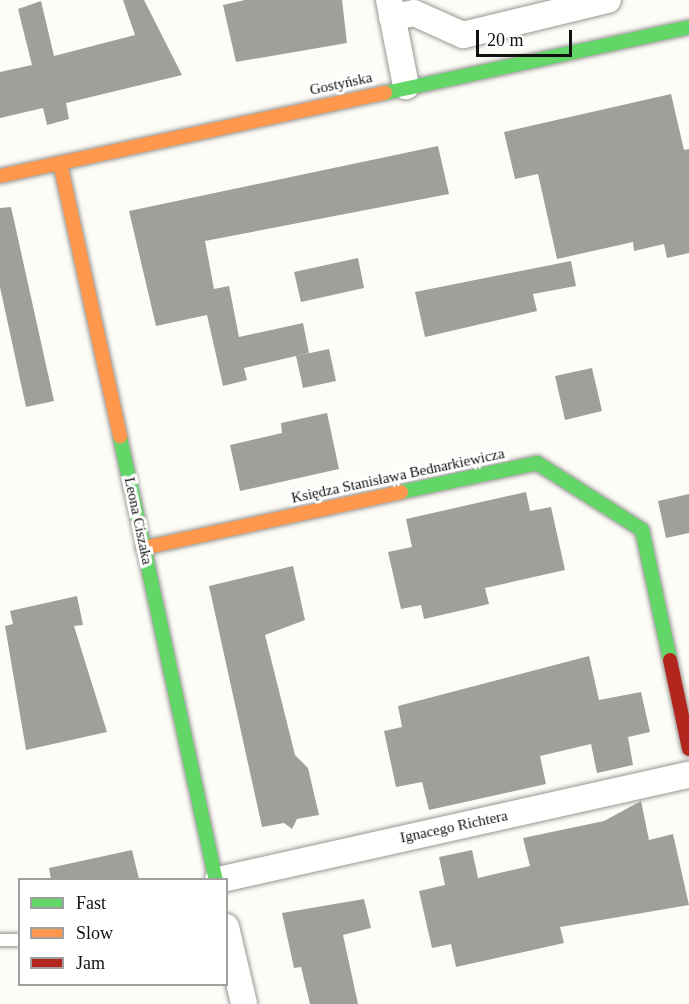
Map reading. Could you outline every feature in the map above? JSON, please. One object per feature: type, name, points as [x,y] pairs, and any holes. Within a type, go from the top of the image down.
[{"type":"street","points":[[406,86],[391,8],[414,13],[463,35],[608,0]]},
{"type":"street","name":"Gostyńska","points":[[0,176],[406,86],[689,27]]},
{"type":"street","name":"Leona Ciszaka","points":[[60,163],[217,878]]},
{"type":"street","name":"Księdza Stanisława Bednarkiewicza","points":[[143,548],[537,463],[642,530],[689,749]]},
{"type":"street","name":"Ignacego Richtera","points":[[222,878],[689,776]]},
{"type":"street","points":[[228,936],[244,1004]]},
{"type":"lane","points":[[0,940],[18,940]]},
{"type":"building","points":[[123,0],[144,0],[182,75],[66,103],[69,119],[47,125],[43,108],[0,118],[0,72],[32,65],[18,9],[41,1],[54,56],[135,35]]},
{"type":"building","points":[[245,0],[342,0],[347,43],[236,62],[223,5]]},
{"type":"building","points":[[671,94],[684,150],[689,149],[689,253],[667,258],[664,244],[634,251],[633,242],[557,259],[538,174],[515,179],[504,132]]},
{"type":"building","points":[[438,146],[449,194],[205,241],[214,289],[229,286],[239,337],[303,323],[309,353],[244,368],[247,380],[223,386],[207,315],[156,326],[129,211]]},
{"type":"building","points":[[11,207],[54,401],[26,407],[0,287],[0,208]]},
{"type":"building","points":[[358,258],[364,288],[301,302],[294,272]]},
{"type":"building","points":[[571,261],[576,286],[533,294],[537,311],[425,337],[415,292]]},
{"type":"building","points":[[329,349],[336,381],[303,388],[296,356]]},
{"type":"building","points":[[592,368],[602,411],[565,420],[555,376]]},
{"type":"building","points":[[327,413],[339,469],[240,491],[230,445],[282,433],[281,423]]},
{"type":"building","points":[[526,492],[530,511],[551,507],[565,570],[485,588],[489,604],[424,619],[421,605],[401,609],[388,552],[412,547],[406,519]]},
{"type":"building","points":[[689,494],[689,533],[666,538],[658,501]]},
{"type":"building","points":[[293,566],[305,620],[265,635],[295,755],[308,768],[319,815],[297,819],[292,829],[284,823],[262,827],[209,586]]},
{"type":"building","points":[[77,596],[83,625],[74,626],[107,732],[26,750],[5,626],[13,624],[10,611]]},
{"type":"building","points":[[589,656],[599,700],[641,692],[650,732],[628,737],[633,765],[597,773],[591,744],[540,756],[546,784],[429,810],[422,782],[396,787],[384,731],[402,727],[398,706]]},
{"type":"building","points":[[641,801],[649,840],[673,834],[689,905],[560,927],[564,943],[456,967],[451,944],[432,948],[419,891],[445,885],[439,857],[472,850],[478,878],[530,866],[523,838],[604,821]]},
{"type":"building","points":[[132,850],[139,878],[51,878],[49,868]]},
{"type":"building","points":[[364,899],[371,928],[343,935],[358,1004],[310,1004],[301,967],[294,968],[282,913]]},
{"type":"traffic: fast","points":[[385,93],[689,27]]},
{"type":"traffic: fast","points":[[120,437],[216,878]]},
{"type":"traffic: fast","points":[[401,492],[537,463],[642,530],[670,660]]},
{"type":"traffic: slow","points":[[0,176],[385,93]]},
{"type":"traffic: slow","points":[[60,163],[120,437]]},
{"type":"traffic: slow","points":[[143,548],[401,492]]},
{"type":"traffic: jam","points":[[670,660],[689,749]]}]
